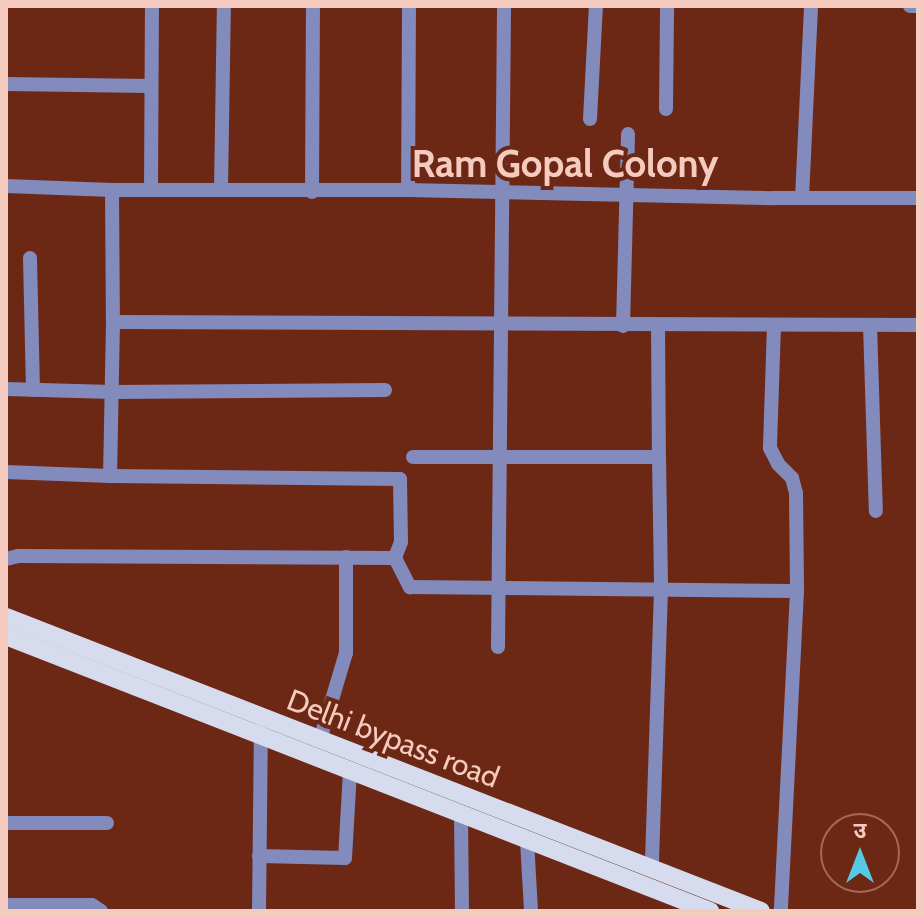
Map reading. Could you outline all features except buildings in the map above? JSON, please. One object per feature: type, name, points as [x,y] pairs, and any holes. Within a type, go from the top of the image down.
[{"type":"main road","name":"Delhi bypass road","points":[[6,617],[761,911]]},
{"type":"main road","name":"Delhi bypass road","points":[[6,636],[689,907],[710,911]]},
{"type":"street","points":[[151,190],[152,6]]},
{"type":"street","points":[[221,189],[224,6]]},
{"type":"street","points":[[312,192],[313,6]]},
{"type":"street","points":[[408,190],[409,6]]},
{"type":"street","points":[[498,647],[504,6]]},
{"type":"street","points":[[590,119],[596,6]]},
{"type":"street","points":[[666,109],[667,6]]},
{"type":"street","points":[[802,198],[811,6]]},
{"type":"street","points":[[910,6],[918,6]]},
{"type":"street","points":[[6,84],[150,86]]},
{"type":"street","points":[[623,326],[628,134]]},
{"type":"street","points":[[6,186],[112,190],[408,190],[627,196],[918,198]]},
{"type":"street","points":[[110,476],[112,190]]},
{"type":"street","points":[[30,258],[33,390]]},
{"type":"street","points":[[113,322],[918,325]]},
{"type":"street","points":[[652,867],[661,590],[658,325]]},
{"type":"street","points":[[774,325],[770,448],[778,464],[792,478],[796,493],[797,591],[781,911]]},
{"type":"street","points":[[870,325],[876,511]]},
{"type":"street","points":[[6,389],[112,392],[385,390]]},
{"type":"street","points":[[413,457],[659,457]]},
{"type":"street","points":[[6,472],[400,479],[401,542],[395,558],[410,587],[797,591]]},
{"type":"street","points":[[6,559],[18,556],[395,558]]},
{"type":"street","points":[[320,740],[346,653],[346,557]]},
{"type":"street","points":[[259,911],[261,717]]},
{"type":"street","points":[[259,856],[345,858],[350,771]]},
{"type":"street","points":[[461,815],[462,911]]},
{"type":"street","points":[[6,823],[107,823]]},
{"type":"street","points":[[527,841],[531,911]]},
{"type":"street","points":[[6,905],[92,905],[101,911]]},
{"type":"district","name":"Ram Gopal Colony","points":[[565,164]]}]
